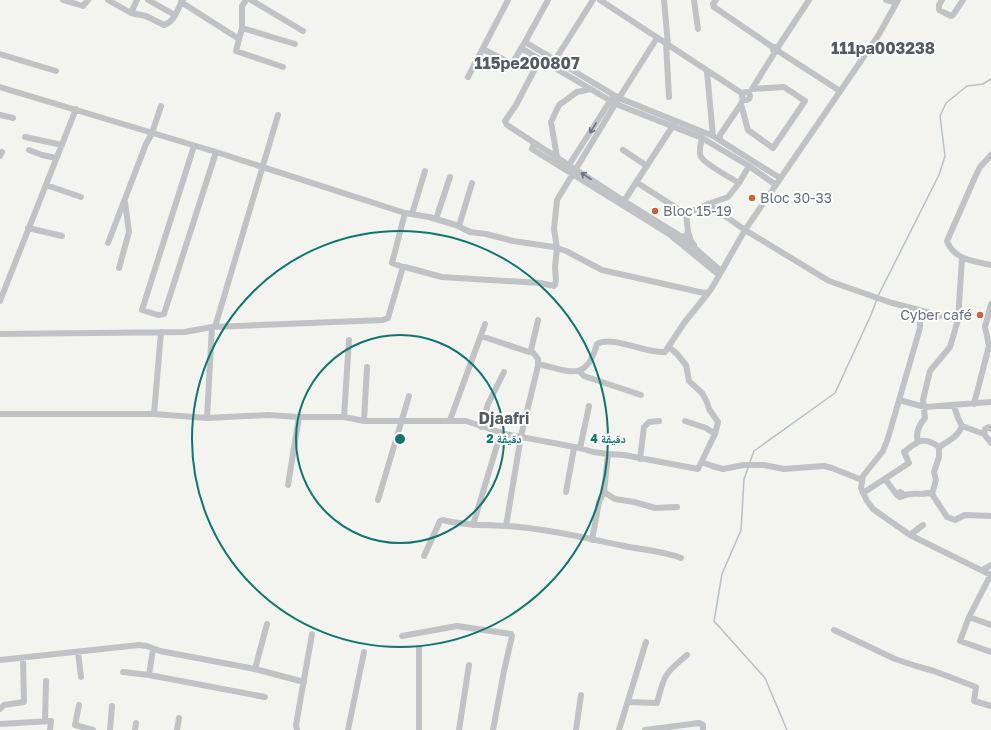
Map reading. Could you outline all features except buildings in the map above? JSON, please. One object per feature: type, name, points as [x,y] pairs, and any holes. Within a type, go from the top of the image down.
[{"type":"street","points":[[63,0],[83,6],[88,0]]},
{"type":"street","points":[[108,0],[131,13],[146,16],[164,25],[169,24],[176,16],[182,1],[239,39]]},
{"type":"street","points":[[131,13],[138,0]]},
{"type":"street","points":[[148,0],[176,16]]},
{"type":"street","points":[[246,0],[242,6],[242,28],[236,51],[282,67]]},
{"type":"street","points":[[252,0],[303,30]]},
{"type":"street","points":[[468,77],[508,0]]},
{"type":"street","points":[[483,48],[512,64],[548,0]]},
{"type":"street","points":[[555,60],[593,0]]},
{"type":"street","points":[[600,0],[707,72],[746,96],[784,87],[804,101],[773,148],[748,130],[746,96]]},
{"type":"street","points":[[664,0],[669,97]]},
{"type":"street","points":[[694,0],[698,29]]},
{"type":"street","points":[[716,0],[713,4],[714,7],[840,91]]},
{"type":"street","points":[[720,140],[720,135],[809,0]]},
{"type":"street","points":[[538,364],[565,372],[579,371],[584,369],[593,357],[597,344],[600,342],[617,343],[663,352],[669,347],[684,323],[708,292],[745,230],[878,36],[898,2],[886,0]]},
{"type":"street","points":[[942,0],[938,5],[939,10],[951,16],[963,0]]},
{"type":"street","points":[[242,28],[295,44]]},
{"type":"street","points":[[567,168],[657,38]]},
{"type":"street","points":[[523,45],[540,59],[591,89],[674,124],[702,138],[749,166],[776,185]]},
{"type":"street","points":[[523,45],[555,60],[615,99]]},
{"type":"street","points":[[0,54],[56,71]]},
{"type":"street","points":[[540,59],[506,121],[507,125],[533,146],[669,234],[720,273]]},
{"type":"street","points":[[707,72],[713,136]]},
{"type":"street","points":[[0,87],[216,152],[405,213],[436,219],[459,226],[470,232],[557,248],[602,270],[704,294],[708,292]]},
{"type":"street","points":[[557,157],[551,122],[559,105],[577,92],[591,89]]},
{"type":"street","points":[[405,213],[392,263],[442,276],[540,283],[554,286],[556,280],[555,267],[557,248],[554,229],[557,200],[615,99]]},
{"type":"street","points":[[108,244],[144,149],[152,133],[161,106]]},
{"type":"street","points":[[0,301],[76,109]]},
{"type":"street","points":[[0,114],[13,118]]},
{"type":"street","points":[[208,418],[214,327],[278,115]]},
{"type":"street","points":[[674,124],[713,136],[780,178]]},
{"type":"street","points":[[624,201],[674,124]]},
{"type":"street","points":[[25,137],[62,145]]},
{"type":"street","points":[[702,138],[700,150],[701,157],[707,163],[739,183]]},
{"type":"street","points":[[194,146],[142,310],[158,315],[164,314],[216,152]]},
{"type":"street","points":[[533,146],[557,157],[567,168]]},
{"type":"street","points":[[29,150],[56,158]]},
{"type":"street","points":[[623,150],[647,166]]},
{"type":"street","points":[[991,155],[980,167],[948,241],[952,251],[962,258],[991,265]]},
{"type":"street","points":[[686,214],[728,197],[739,183],[749,166]]},
{"type":"street","points":[[412,214],[425,171]]},
{"type":"street","points":[[573,172],[624,201],[682,237],[700,252]]},
{"type":"street","points":[[436,219],[450,177]]},
{"type":"street","points":[[636,182],[686,214]]},
{"type":"street","points":[[459,226],[472,183]]},
{"type":"street","points":[[46,185],[81,197]]},
{"type":"street","points":[[118,268],[129,232],[125,202]]},
{"type":"street","points":[[708,204],[745,230],[823,278],[892,303],[958,320]]},
{"type":"street","points":[[686,214],[691,241],[720,273]]},
{"type":"street","points":[[28,228],[62,236]]},
{"type":"street","points":[[682,237],[686,236],[688,231]]},
{"type":"street","points":[[918,441],[916,435],[919,426],[925,418],[925,407],[923,400],[930,371],[950,347],[958,320],[962,258]]},
{"type":"street","points":[[0,334],[185,332],[214,327],[387,320],[403,267]]},
{"type":"street","points":[[974,404],[989,346],[985,327],[991,304]]},
{"type":"street","points":[[920,311],[920,328],[885,447],[880,455],[866,470],[861,488],[867,501],[873,509],[910,535],[991,574],[969,617],[960,641],[991,652]]},
{"type":"street","points":[[531,350],[538,320]]},
{"type":"street","points":[[450,420],[485,324]]},
{"type":"street","points":[[154,414],[160,332]]},
{"type":"street","points":[[481,336],[529,352],[531,350]]},
{"type":"street","points":[[344,417],[349,340]]},
{"type":"street","points":[[0,414],[154,414],[208,418],[268,414],[298,418],[344,417],[364,421],[466,421],[501,432],[577,448],[698,469],[715,434],[718,422],[710,409],[706,398],[689,381],[686,365],[669,347]]},
{"type":"street","points":[[506,526],[521,436],[538,366],[538,359],[531,350]]},
{"type":"street","points":[[364,421],[367,367]]},
{"type":"street","points":[[579,371],[584,376],[642,395]]},
{"type":"street","points":[[481,426],[488,404],[504,372]]},
{"type":"street","points":[[378,500],[409,396]]},
{"type":"street","points":[[899,400],[925,407],[991,402]]},
{"type":"street","points":[[566,492],[589,406]]},
{"type":"street","points":[[954,406],[962,426],[984,434],[991,443]]},
{"type":"street","points":[[288,485],[298,418]]},
{"type":"street","points":[[640,459],[644,428],[649,422],[660,421]]},
{"type":"street","points":[[685,421],[706,428],[715,434]]},
{"type":"street","points":[[939,447],[957,436],[962,426]]},
{"type":"street","points":[[984,434],[985,429],[989,427],[991,429]]},
{"type":"street","points":[[473,525],[501,432]]},
{"type":"street","points":[[863,493],[909,464],[904,452],[918,441],[927,440],[939,447]]},
{"type":"street","points":[[932,494],[936,480],[934,472],[939,457],[939,447]]},
{"type":"street","points":[[592,540],[600,502],[604,492],[608,454]]},
{"type":"street","points":[[702,462],[723,468],[744,465],[764,465],[784,470],[824,466],[862,480]]},
{"type":"street","points":[[886,479],[900,496],[912,493],[916,495],[928,492],[932,494],[947,516],[951,519],[955,520],[965,515],[991,516]]},
{"type":"street","points":[[604,492],[616,499],[655,508],[677,507]]},
{"type":"street","points":[[424,556],[440,521],[443,520],[473,525],[517,526],[559,532],[592,540],[660,552],[681,558]]},
{"type":"street","points":[[910,535],[923,525]]},
{"type":"street","points":[[982,570],[991,565]]},
{"type":"street","points":[[969,617],[991,625]]},
{"type":"street","points":[[255,669],[268,624]]},
{"type":"street","points":[[402,636],[457,626],[511,634],[512,636],[493,730]]},
{"type":"street","points":[[834,630],[895,659],[934,671],[976,687],[974,702],[991,706]]},
{"type":"street","points":[[297,730],[296,725],[312,634]]},
{"type":"street","points":[[619,730],[646,642]]},
{"type":"street","points":[[0,660],[139,645],[255,669],[304,682]]},
{"type":"street","points":[[419,648],[419,730]]},
{"type":"street","points":[[150,675],[153,649]]},
{"type":"street","points":[[78,652],[81,677]]},
{"type":"street","points":[[348,730],[364,652]]},
{"type":"street","points":[[628,702],[657,703],[664,677],[687,655]]},
{"type":"street","points":[[0,709],[4,706],[24,702],[23,658]]},
{"type":"street","points":[[459,730],[469,664]]},
{"type":"street","points":[[123,672],[150,675],[265,698]]},
{"type":"street","points":[[45,722],[46,681]]},
{"type":"street","points":[[576,730],[580,695]]},
{"type":"street","points":[[79,705],[75,725],[78,728],[93,730]]},
{"type":"street","points":[[110,730],[112,706]]},
{"type":"street","points":[[177,730],[179,718]]},
{"type":"street","points":[[0,724],[51,721],[50,730]]},
{"type":"street","points":[[135,730],[136,723]]},
{"type":"street","points":[[645,730],[699,723],[703,725],[703,730]]},
{"type":"waterway","points":[[878,296],[939,175],[945,156],[940,116],[946,103],[967,86],[983,84],[991,79]]},
{"type":"waterway","points":[[750,462],[754,451],[835,393],[877,299]]},
{"type":"waterway","points":[[748,468],[744,479],[741,530],[722,574],[714,621],[765,678],[787,730]]},
{"type":"place","name":"Bloc 30-33","points":[[752,198]]},
{"type":"place","name":"Bloc 15-19","points":[[655,211]]},
{"type":"place","name":"Cyber café","points":[[980,315]]},
{"type":"district","name":"111pa003238","points":[[883,48]]},
{"type":"district","name":"115pe200807","points":[[527,63]]},
{"type":"district","name":"Djaafri","points":[[504,418]]}]
